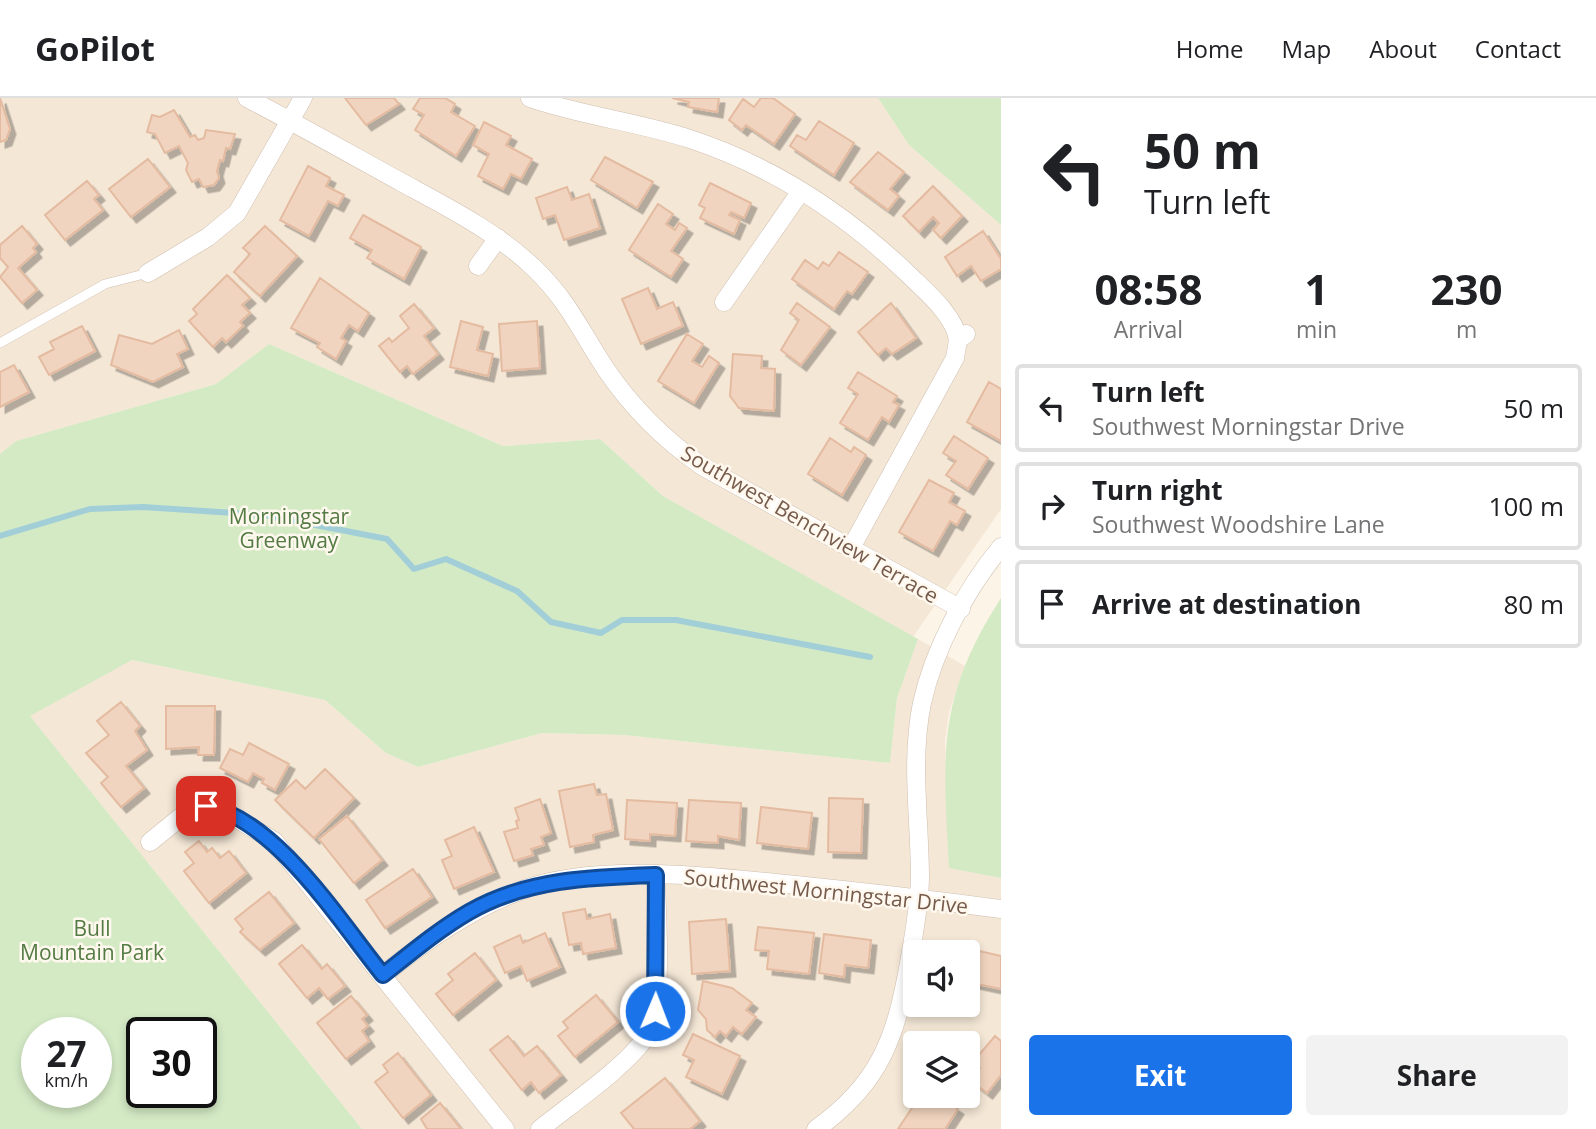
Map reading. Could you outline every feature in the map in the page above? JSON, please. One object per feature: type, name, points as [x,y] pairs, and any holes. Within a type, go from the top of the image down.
[{"type":"street","name":"Southwest Benchview Terrace","points":[[247,98],[498,238],[533,267],[559,294],[622,392],[670,443],[702,466],[961,609]]},
{"type":"street","points":[[148,273],[208,237],[237,213],[303,98]]},
{"type":"street","points":[[530,98],[690,139],[744,161],[801,191],[840,216],[880,247],[964,336],[955,358],[851,548]]},
{"type":"street","points":[[724,302],[801,191]]},
{"type":"street","points":[[478,266],[498,238]]},
{"type":"street","points":[[816,1129],[855,1096],[875,1070],[899,1017],[919,898],[917,740],[927,685],[961,609],[1001,547]]},
{"type":"street","points":[[150,842],[190,807],[206,806],[219,808],[274,841],[505,1129]]},
{"type":"street","points":[[540,1129],[612,1072],[645,1038],[655,1011],[656,875]]},
{"type":"street","name":"Southwest Morningstar Drive","points":[[383,975],[439,931],[471,911],[525,889],[589,877],[656,875],[730,879],[1001,909]]},
{"type":"lane","points":[[0,343],[104,285],[148,273]]},
{"type":"shaded area","points":[[0,98],[878,98],[909,145],[1001,225],[1001,509],[913,637],[663,496],[600,439],[503,446],[269,344],[216,384],[16,441],[0,454]]},
{"type":"shaded area","points":[[918,639],[965,666],[949,712],[945,741],[949,867],[1001,878],[1001,1129],[362,1129],[29,715],[132,660],[325,700],[386,753],[418,767],[542,733],[624,735],[890,763],[897,698]]},
{"type":"green space","points":[[878,98],[1001,98],[1001,225],[909,145]]},
{"type":"green space","name":"Morningstar Greenway","points":[[269,344],[503,446],[600,439],[663,496],[918,639],[897,698],[890,763],[624,735],[542,733],[418,767],[386,753],[325,700],[132,660],[30,716],[362,1129],[0,1129],[0,454],[16,441],[216,384]]},
{"type":"green space","points":[[1001,598],[1001,878],[949,868],[945,792],[948,728],[954,698],[980,634]]},
{"type":"building","points":[[0,98],[10,129],[6,140],[0,142]]},
{"type":"building","points":[[345,98],[394,98],[399,104],[366,125]]},
{"type":"building","points":[[420,98],[445,98],[455,104],[451,112],[475,126],[456,156],[415,130],[424,115],[413,109]]},
{"type":"building","points":[[672,98],[719,98],[717,112],[688,107],[689,102]]},
{"type":"building","points":[[761,98],[773,98],[795,114],[774,144],[746,125],[742,130],[729,120],[743,99],[754,107]]},
{"type":"building","points":[[174,110],[190,137],[195,135],[198,140],[204,138],[206,130],[235,134],[230,149],[226,148],[223,161],[220,160],[217,171],[219,178],[214,185],[203,187],[199,179],[192,182],[186,170],[188,163],[179,146],[165,153],[155,134],[147,132],[152,115],[160,117]]},
{"type":"building","points":[[819,121],[854,143],[834,175],[790,146],[797,135],[806,140]]},
{"type":"building","points":[[484,122],[511,136],[506,145],[532,159],[521,179],[511,174],[503,189],[478,176],[489,154],[473,145]]},
{"type":"building","points":[[878,152],[904,172],[890,189],[899,196],[888,210],[850,182]]},
{"type":"building","points":[[605,157],[653,182],[637,208],[591,180]]},
{"type":"building","points":[[148,159],[170,187],[131,217],[109,189]]},
{"type":"building","points":[[308,166],[330,178],[326,186],[344,195],[338,206],[328,201],[309,236],[280,220]]},
{"type":"building","points":[[87,181],[99,195],[94,199],[103,210],[65,240],[45,215]]},
{"type":"building","points":[[710,183],[751,203],[744,218],[731,212],[729,215],[740,220],[734,234],[700,218],[705,208],[699,205]]},
{"type":"building","points":[[933,186],[962,216],[941,238],[933,230],[939,223],[933,217],[919,232],[903,216]]},
{"type":"building","points":[[567,187],[572,200],[589,194],[600,228],[564,240],[555,215],[543,219],[536,198]]},
{"type":"building","points":[[658,204],[673,214],[666,224],[675,230],[679,223],[687,228],[671,251],[683,259],[671,277],[629,250]]},
{"type":"building","points":[[363,215],[421,247],[404,279],[367,258],[372,250],[350,238]]},
{"type":"building","points":[[22,226],[37,244],[33,248],[36,252],[18,268],[37,290],[22,303],[0,277],[8,267],[0,258],[0,245]]},
{"type":"building","points":[[265,226],[297,256],[260,296],[234,272],[250,254],[243,248]]},
{"type":"building","points":[[983,231],[1001,259],[1001,269],[981,281],[971,266],[957,276],[945,257]]},
{"type":"building","points":[[839,252],[868,272],[852,294],[847,291],[834,309],[792,279],[805,260],[818,269],[823,262],[829,266]]},
{"type":"building","points":[[227,275],[250,298],[242,305],[250,313],[240,322],[243,326],[226,342],[222,338],[213,347],[189,321],[197,314],[193,309]]},
{"type":"building","points":[[320,278],[369,313],[358,331],[349,325],[341,338],[346,341],[336,359],[317,347],[320,343],[291,328]]},
{"type":"building","points":[[648,288],[657,309],[673,302],[683,326],[641,344],[622,299]]},
{"type":"building","points":[[797,303],[830,327],[801,365],[781,350],[799,320],[790,313]]},
{"type":"building","points":[[891,303],[916,338],[892,354],[886,348],[878,355],[858,332]]},
{"type":"building","points":[[414,304],[434,328],[424,336],[438,354],[413,374],[407,366],[400,372],[379,346],[389,338],[392,342],[409,328],[400,316]]},
{"type":"building","points":[[461,321],[483,327],[477,350],[493,354],[488,376],[450,367]]},
{"type":"building","points":[[537,321],[540,368],[502,371],[499,324]]},
{"type":"building","points":[[82,326],[95,351],[49,375],[39,357],[54,349],[50,342]]},
{"type":"building","points":[[179,330],[188,349],[177,354],[183,367],[153,382],[111,365],[119,335],[152,344]]},
{"type":"building","points":[[687,334],[703,344],[692,361],[702,367],[709,356],[719,363],[694,403],[658,381]]},
{"type":"building","points":[[733,354],[762,356],[761,368],[775,369],[774,411],[739,408],[730,396]]},
{"type":"building","points":[[14,365],[29,392],[0,407],[0,372]]},
{"type":"building","points":[[858,372],[897,396],[893,402],[899,405],[889,422],[882,417],[868,440],[840,423],[858,394],[848,388]]},
{"type":"building","points":[[989,382],[1001,389],[1001,441],[967,422]]},
{"type":"building","points":[[954,436],[988,458],[968,489],[946,475],[956,461],[943,453]]},
{"type":"building","points":[[830,438],[851,452],[854,447],[866,455],[842,495],[808,474]]},
{"type":"building","points":[[929,480],[954,493],[949,502],[965,511],[957,525],[950,521],[933,551],[899,532]]},
{"type":"building","points":[[121,702],[140,726],[135,731],[147,750],[126,766],[144,788],[121,807],[101,783],[108,777],[86,753],[109,735],[97,721]]},
{"type":"building","points":[[166,706],[215,706],[214,755],[198,755],[199,747],[166,749]]},
{"type":"building","points":[[249,743],[289,764],[275,790],[262,783],[264,779],[253,773],[248,782],[220,768],[230,749],[243,755]]},
{"type":"building","points":[[325,769],[354,798],[314,838],[275,800],[296,780],[305,789]]},
{"type":"building","points":[[594,784],[597,795],[606,794],[613,830],[593,835],[594,842],[570,847],[559,791]]},
{"type":"building","points":[[829,798],[863,799],[861,853],[828,852]]},
{"type":"building","points":[[540,799],[551,833],[541,837],[544,845],[531,849],[533,855],[514,861],[504,832],[518,828],[516,821],[519,820],[515,808]]},
{"type":"building","points":[[627,800],[677,803],[675,836],[650,834],[650,841],[625,839]]},
{"type":"building","points":[[689,800],[741,803],[739,840],[718,836],[718,843],[686,841]]},
{"type":"building","points":[[761,807],[812,813],[808,849],[757,843]]},
{"type":"building","points":[[347,816],[382,860],[354,883],[319,839]]},
{"type":"building","points":[[474,827],[494,872],[454,889],[442,860],[452,856],[445,840]]},
{"type":"building","points":[[199,841],[207,852],[212,848],[220,858],[229,851],[246,873],[209,903],[184,871],[194,863],[185,852]]},
{"type":"building","points":[[413,869],[432,897],[385,928],[366,900]]},
{"type":"building","points":[[269,892],[294,923],[260,950],[240,932],[243,929],[235,919]]},
{"type":"building","points":[[585,909],[587,919],[610,914],[616,948],[583,954],[581,943],[569,945],[563,913]]},
{"type":"building","points":[[726,919],[730,971],[692,974],[689,922]]},
{"type":"building","points":[[758,927],[814,933],[809,974],[767,969],[769,951],[755,950]]},
{"type":"building","points":[[545,933],[560,967],[527,981],[521,966],[505,973],[494,947],[520,935],[523,943]]},
{"type":"building","points":[[824,934],[871,940],[868,968],[845,965],[844,977],[819,973]]},
{"type":"building","points":[[302,945],[322,969],[327,964],[345,986],[328,999],[319,988],[307,998],[279,964]]},
{"type":"building","points":[[980,951],[1001,956],[1001,989],[980,985]]},
{"type":"building","points":[[475,953],[496,980],[453,1015],[436,994],[453,980],[448,974]]},
{"type":"building","points":[[703,981],[732,988],[752,1003],[746,1010],[756,1017],[742,1034],[733,1027],[726,1036],[720,1031],[715,1037],[707,1030],[706,1019],[698,1010]]},
{"type":"building","points":[[596,995],[618,1022],[575,1057],[558,1036],[568,1028],[563,1022]]},
{"type":"building","points":[[351,996],[367,1015],[362,1019],[368,1026],[362,1031],[369,1041],[346,1059],[317,1023]]},
{"type":"building","points":[[693,1034],[740,1056],[722,1094],[686,1077],[694,1060],[683,1055]]},
{"type":"building","points":[[508,1036],[524,1056],[537,1046],[561,1075],[539,1093],[531,1082],[522,1090],[490,1050]]},
{"type":"building","points":[[995,1036],[1001,1041],[1001,1075],[987,1093],[980,1088],[980,1054]]},
{"type":"building","points":[[398,1053],[431,1095],[403,1118],[375,1082],[388,1072],[383,1065]]},
{"type":"building","points":[[665,1078],[700,1121],[690,1129],[634,1129],[621,1113]]},
{"type":"building","points":[[440,1103],[461,1129],[427,1129],[421,1119]]},
{"type":"building","points":[[912,1108],[958,1109],[945,1129],[898,1129]]},
{"type":"waterway","points":[[0,536],[90,509],[143,507],[264,515],[387,539],[414,569],[446,559],[517,591],[551,622],[601,633],[622,620],[676,620],[870,657]]},
{"type":"route","points":[[206,806],[219,808],[274,841],[383,975],[439,931],[471,911],[525,889],[589,877],[656,875],[655,1011]]},
{"type":"park label","name":"Bull Mountain Park","points":[[92,940]]}]
